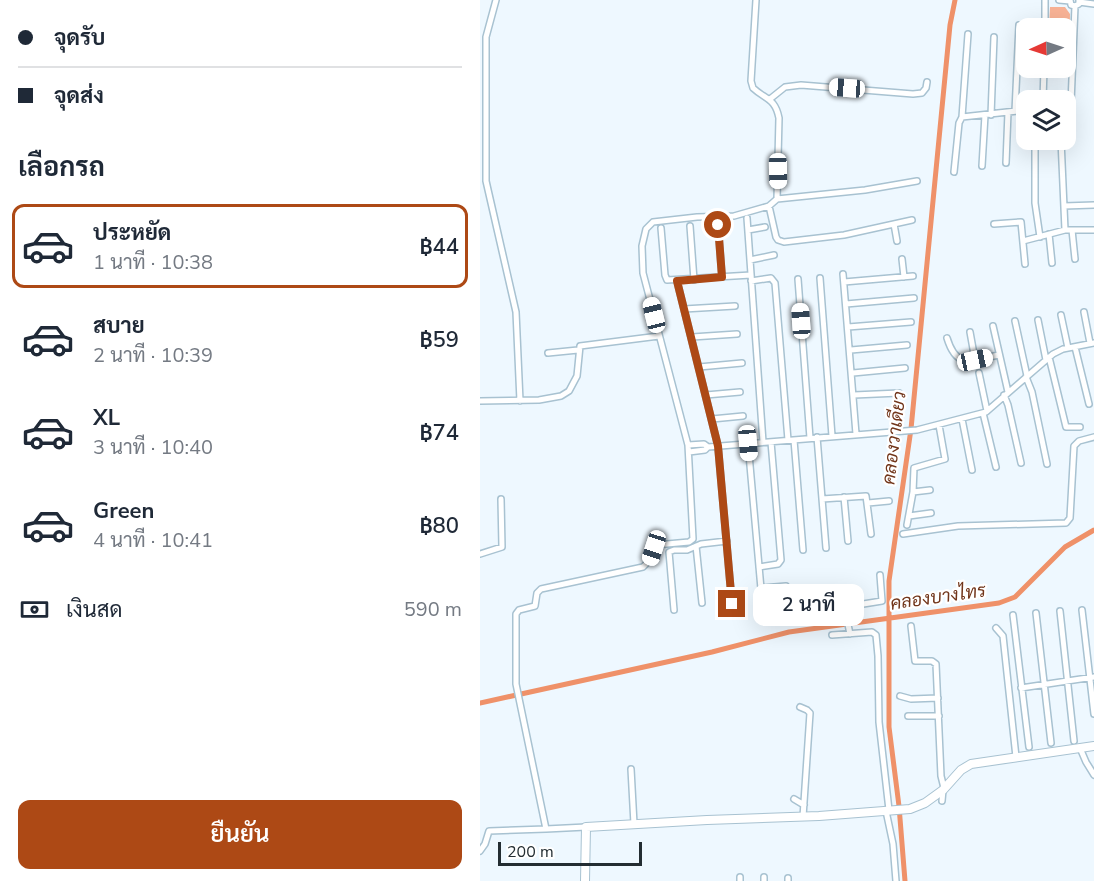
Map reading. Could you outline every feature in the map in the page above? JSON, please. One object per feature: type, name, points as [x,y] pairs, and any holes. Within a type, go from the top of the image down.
[{"type":"street","points":[[495,0],[486,37],[486,181],[516,312],[524,401]]},
{"type":"street","points":[[756,0],[751,81],[753,88],[770,99],[777,108],[779,118],[777,199]]},
{"type":"street","points":[[1045,0],[1045,18]]},
{"type":"street","points":[[1059,0],[1070,0],[1071,5],[1094,4]]},
{"type":"street","points":[[1072,90],[1078,3]]},
{"type":"street","points":[[954,172],[959,123],[962,117],[968,34]]},
{"type":"street","points":[[982,166],[994,37]]},
{"type":"street","points":[[962,117],[1015,111],[1017,78]]},
{"type":"street","points":[[770,99],[785,87],[801,85],[913,94],[922,93],[927,82]]},
{"type":"street","points":[[1006,163],[1008,112]]},
{"type":"street","points":[[1035,150],[1035,203],[1040,237]]},
{"type":"street","points":[[1060,150],[1064,206],[1075,259]]},
{"type":"street","points":[[546,829],[516,685],[516,614],[519,610],[532,608],[536,604],[537,593],[541,589],[643,567],[649,561],[656,545],[692,541],[693,515],[689,448],[659,336],[642,260],[642,246],[649,225],[657,221],[734,216],[769,206],[777,199],[865,190],[917,181]]},
{"type":"street","points":[[1064,206],[1094,205]]},
{"type":"street","points":[[769,206],[776,237],[784,242],[844,235],[912,220]]},
{"type":"street","points":[[747,218],[763,442]]},
{"type":"street","points":[[994,224],[1020,221],[1025,264]]},
{"type":"street","points":[[894,224],[897,241]]},
{"type":"street","points":[[718,225],[722,277]]},
{"type":"street","points":[[690,226],[694,280]]},
{"type":"street","points":[[748,230],[765,227]]},
{"type":"street","points":[[661,228],[666,278],[671,281],[722,277],[771,278],[775,283],[803,550]]},
{"type":"street","points":[[1023,241],[1068,230],[1094,230]]},
{"type":"street","points":[[1048,234],[1052,263]]},
{"type":"street","points":[[750,260],[774,255]]},
{"type":"street","points":[[902,259],[904,276]]},
{"type":"street","points":[[843,274],[853,373],[856,434]]},
{"type":"street","points":[[844,282],[913,276]]},
{"type":"street","points":[[820,278],[832,436]]},
{"type":"street","points":[[798,279],[826,548]]},
{"type":"street","points":[[677,281],[718,446],[732,604]]},
{"type":"street","points":[[846,304],[914,298]]},
{"type":"street","points":[[684,309],[735,306]]},
{"type":"street","points":[[689,448],[704,444],[708,447],[917,430],[985,412],[1057,351],[1092,343],[1084,312]]},
{"type":"street","points":[[1061,315],[1068,348]]},
{"type":"street","points":[[1038,320],[1048,359],[1053,365],[1066,427],[1080,427]]},
{"type":"street","points":[[1015,321],[1047,464]]},
{"type":"street","points":[[849,327],[911,322]]},
{"type":"street","points":[[993,326],[1021,463]]},
{"type":"street","points":[[970,332],[975,360]]},
{"type":"street","points":[[692,337],[737,334]]},
{"type":"street","points":[[480,401],[524,401],[561,396],[569,391],[578,376],[580,346],[659,336]]},
{"type":"street","points":[[947,338],[956,358],[968,361],[999,355]]},
{"type":"street","points":[[851,350],[907,345]]},
{"type":"street","points":[[1075,347],[1089,404]]},
{"type":"street","points":[[548,353],[578,350]]},
{"type":"street","points":[[699,367],[742,363]]},
{"type":"street","points":[[853,373],[905,368]]},
{"type":"street","points":[[979,373],[996,467]]},
{"type":"street","points":[[706,395],[740,392]]},
{"type":"street","points":[[854,395],[899,393]]},
{"type":"street","points":[[712,419],[743,417]]},
{"type":"street","points":[[962,419],[972,470]]},
{"type":"street","points":[[907,525],[915,466],[945,459],[939,425]]},
{"type":"street","points":[[903,534],[958,526],[1066,523],[1070,518],[1074,446],[1079,441],[1094,437]]},
{"type":"street","points":[[759,567],[778,564],[781,560],[771,442]]},
{"type":"street","points":[[748,443],[762,600]]},
{"type":"street","points":[[913,492],[930,490]]},
{"type":"street","points":[[822,499],[866,496],[871,534]]},
{"type":"street","points":[[844,497],[848,541]]},
{"type":"street","points":[[480,554],[502,547],[501,499]]},
{"type":"street","points":[[868,503],[889,501]]},
{"type":"street","points":[[909,516],[931,513]]},
{"type":"street","points":[[674,610],[669,552],[727,541]]},
{"type":"street","points":[[696,546],[702,603]]},
{"type":"street","points":[[849,632],[845,612],[847,609],[882,601],[880,575]]},
{"type":"street","points":[[761,588],[786,586]]},
{"type":"street","points":[[1082,610],[1092,677],[1094,714]]},
{"type":"street","points":[[1060,611],[1074,741]]},
{"type":"street","points":[[1036,613],[1051,742]]},
{"type":"street","points":[[1013,615],[1029,747]]},
{"type":"street","points":[[910,626],[915,661],[932,661],[936,664],[941,776],[944,789],[942,801]]},
{"type":"street","points":[[996,628],[1003,636],[1016,757]]},
{"type":"street","points":[[832,635],[849,632],[872,632],[876,635],[878,706],[893,810],[896,881]]},
{"type":"street","points":[[1021,688],[1092,677]]},
{"type":"street","points":[[900,696],[911,699],[938,698]]},
{"type":"street","points":[[800,707],[810,713],[803,817]]},
{"type":"street","points":[[908,716],[939,716]]},
{"type":"street","points":[[480,851],[489,831],[803,817],[918,807],[944,789],[961,770],[971,764],[1094,746]]},
{"type":"street","points":[[1080,748],[1094,775]]},
{"type":"street","points":[[632,768],[634,824]]},
{"type":"street","points":[[794,799],[804,805]]},
{"type":"street","points":[[585,881],[586,827]]},
{"type":"shaded area","points":[[1050,7],[1065,7],[1070,14],[1070,18],[1049,18]]},
{"type":"waterway","name":"คลองวาเดียว","points":[[905,881],[889,727],[889,581],[911,429],[950,25],[955,0]]},
{"type":"waterway","name":"คลองบางไทร","points":[[480,703],[712,652],[789,632],[999,603],[1015,597],[1065,547],[1094,530]]},
{"type":"route","points":[[718,225],[722,277],[677,281],[718,446],[732,604]]}]
